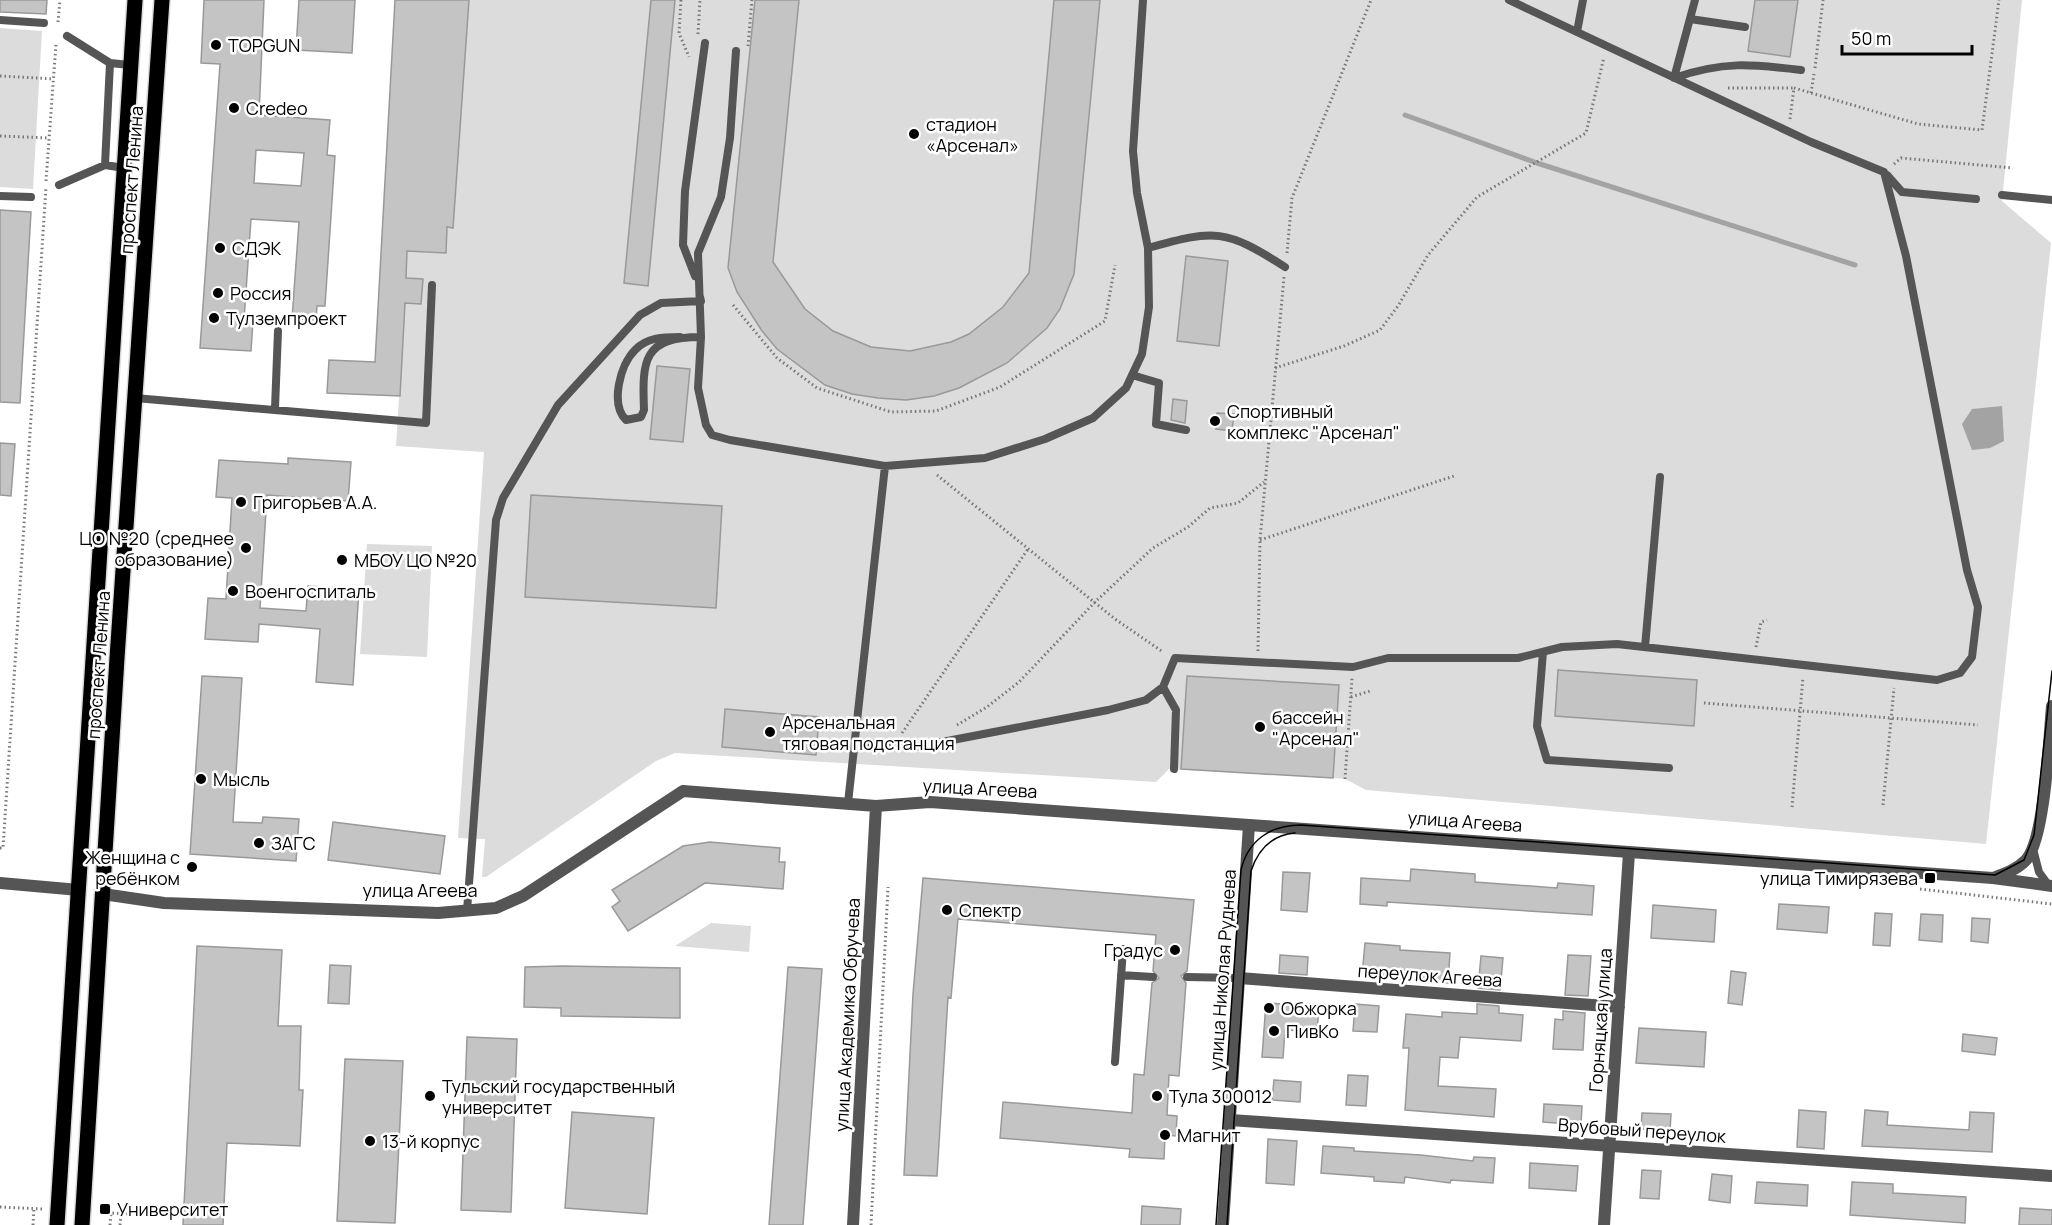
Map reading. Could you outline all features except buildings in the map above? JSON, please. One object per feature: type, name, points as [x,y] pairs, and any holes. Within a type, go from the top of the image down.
[{"type":"main road","name":"проспект Ленина","points":[[57,1225],[135,0]]},
{"type":"main road","name":"проспект Ленина","points":[[82,1225],[162,0]]},
{"type":"main road","name":"улица Агеева","points":[[79,890],[103,894]]},
{"type":"street","name":"улица Агеева","points":[[1993,878],[2011,872],[2026,861],[2038,837],[2052,706]]},
{"type":"street","name":"улица Агеева","points":[[103,894],[164,903],[438,913],[496,908],[523,896],[683,791],[876,806],[930,802],[1993,878],[2051,886]]},
{"type":"street","name":"улица Академика Обручева","points":[[853,1225],[876,806]]},
{"type":"street","name":"улица Николая Руднева","points":[[1223,1225],[1250,825]]},
{"type":"street","name":"Горняцкая улица","points":[[1604,1225],[1629,853]]},
{"type":"street","name":"улица Агеева","points":[[0,883],[79,890]]},
{"type":"street","name":"переулок Агеева","points":[[1239,978],[1619,1007]]},
{"type":"street","name":"Врубовый переулок","points":[[1230,1120],[2052,1176]]},
{"type":"lane","points":[[736,51],[730,138],[721,197],[698,253],[702,337],[699,388],[706,425],[712,435],[816,456],[848,458],[885,466],[985,458],[1045,439],[1093,418],[1126,388],[1142,354],[1149,307],[1148,248],[1137,193],[1133,151],[1143,0]]},
{"type":"lane","points":[[1509,0],[1811,142],[1884,172],[1902,192],[1976,199]]},
{"type":"lane","points":[[1577,32],[1583,0]]},
{"type":"lane","points":[[1674,78],[1695,0]]},
{"type":"lane","points":[[1690,19],[1745,27]]},
{"type":"lane","points":[[0,20],[44,23]]},
{"type":"lane","points":[[67,36],[110,63],[130,65]]},
{"type":"lane","points":[[701,301],[693,266],[683,245],[686,191],[705,44]]},
{"type":"lane","points":[[105,165],[110,63]]},
{"type":"lane","points":[[1674,78],[1704,68],[1743,63],[1801,70]]},
{"type":"lane","points":[[59,185],[105,165],[124,168]]},
{"type":"lane","points":[[855,742],[916,747],[1108,710],[1146,700],[1162,687],[1175,658],[1353,668],[1388,658],[1518,658],[1562,647],[1606,644],[1754,658],[1937,680],[1960,673],[1972,657],[1978,607],[1967,570],[1906,256],[1884,172]]},
{"type":"lane","points":[[2002,195],[2052,200]]},
{"type":"lane","points":[[0,196],[31,197]]},
{"type":"lane","points":[[1148,248],[1197,234],[1225,235],[1261,251],[1285,267]]},
{"type":"lane","points":[[135,398],[275,408],[426,423],[432,285]]},
{"type":"lane","points":[[467,910],[496,520],[503,498],[558,405],[640,315],[661,303],[701,301]]},
{"type":"lane","points":[[275,408],[278,332]]},
{"type":"lane","points":[[680,337],[651,350],[645,362],[644,410],[641,417],[626,420],[618,410],[618,399],[626,365],[635,350],[659,337],[680,337],[702,337]]},
{"type":"lane","points":[[1132,375],[1159,383],[1156,424],[1186,430]]},
{"type":"lane","points":[[848,803],[885,466]]},
{"type":"lane","points":[[1645,647],[1660,477]]},
{"type":"lane","points":[[1543,652],[1537,726],[1547,760],[1669,768]]},
{"type":"lane","points":[[1162,687],[1176,710],[1174,769]]},
{"type":"lane","points":[[2033,849],[2039,872],[2051,886]]},
{"type":"lane","points":[[1115,1062],[1123,949]]},
{"type":"lane","points":[[1121,975],[1153,977]]},
{"type":"lane","points":[[1187,977],[1239,978]]},
{"type":"path","points":[[57,30],[60,0]]},
{"type":"path","points":[[681,0],[679,33],[699,81]]},
{"type":"path","points":[[700,0],[698,43],[705,44]]},
{"type":"path","points":[[736,51],[748,53],[752,0]]},
{"type":"path","points":[[1258,661],[1260,540],[1264,482],[1292,198],[1371,0]]},
{"type":"path","points":[[1811,93],[1823,0]]},
{"type":"path","points":[[1697,88],[1796,88],[1918,124],[1982,130],[1999,0]]},
{"type":"path","points":[[0,848],[3,848],[57,38]]},
{"type":"path","points":[[1275,368],[1344,346],[1380,330],[1398,306],[1428,255],[1477,196],[1586,134],[1607,46]]},
{"type":"path","points":[[0,76],[54,79]]},
{"type":"path","points":[[1791,111],[1796,88]]},
{"type":"path","points":[[0,136],[49,138]]},
{"type":"path","points":[[1884,172],[1901,158],[2013,168]]},
{"type":"path","points":[[31,197],[59,185]]},
{"type":"path","points":[[733,305],[777,358],[817,388],[891,412],[936,411],[1000,387],[1105,321],[1114,265]]},
{"type":"path","points":[[922,463],[1095,602],[1159,650],[1175,658]]},
{"type":"path","points":[[1260,540],[1455,476]]},
{"type":"path","points":[[951,728],[987,707],[1019,682],[1095,602],[1153,548],[1188,527],[1210,508],[1238,503],[1264,482]]},
{"type":"path","points":[[176,538],[193,539]]},
{"type":"path","points":[[900,734],[1028,549]]},
{"type":"path","points":[[1754,658],[1761,622],[1767,620]]},
{"type":"path","points":[[1792,807],[1805,664]]},
{"type":"path","points":[[1346,779],[1353,668]]},
{"type":"path","points":[[1883,805],[1895,675]]},
{"type":"path","points":[[1351,697],[1370,691]]},
{"type":"path","points":[[1704,704],[1978,725]]},
{"type":"path","points":[[871,1225],[888,884]]},
{"type":"path","points":[[1918,889],[2052,904]]},
{"type":"path","points":[[0,1207],[42,1209]]},
{"type":"path","points":[[32,1224],[34,1208]]},
{"type":"path","points":[[110,1225],[111,1213],[147,1215]]},
{"type":"path","points":[[120,1225],[121,1214]]},
{"type":"shaded area","name":"Спортивный комплекс \"Арсенал\"","points":[[469,0],[2022,0],[2002,201],[2051,243],[1986,844],[1366,790],[1345,779],[1333,778],[1169,769],[1156,782],[675,753],[656,761],[486,877],[482,877],[485,839],[458,838],[484,452],[396,446],[405,303],[421,303],[423,279],[406,278],[407,251],[446,253],[447,227],[453,227]]},
{"type":"shaded area","points":[[0,28],[42,31],[33,189],[0,187]]},
{"type":"shaded area","points":[[2002,406],[2004,441],[1990,448],[1972,450],[1962,424],[1972,409]]},
{"type":"shaded area","points":[[367,544],[432,546],[427,657],[360,654]]},
{"type":"shaded area","points":[[711,923],[751,926],[749,952],[675,946]]},
{"type":"waterway","points":[[1405,115],[1537,163],[1855,265]]},
{"type":"tram line","points":[[1216,1225],[1241,870],[1249,850],[1262,836],[1280,828],[1301,825],[1995,875],[2024,860],[2034,835],[2052,671]]},
{"type":"tram line","points":[[1227,1225],[1251,871],[1257,856],[1272,840],[1295,833]]},
{"type":"place","name":"TOPGUN","points":[[216,45]]},
{"type":"place","name":"Credeo","points":[[234,108]]},
{"type":"place","name":"стадион «Арсенал»","points":[[914,134]]},
{"type":"place","name":"СДЭК","points":[[220,248]]},
{"type":"place","name":"Россия","points":[[218,293]]},
{"type":"place","name":"Тулземпроект","points":[[214,318]]},
{"type":"place","name":"Спортивный комплекс \"Арсенал\"","points":[[1215,421]]},
{"type":"place","name":"Григорьев А.А.","points":[[241,502]]},
{"type":"place","name":"ЦО №20 (среднее образование)","points":[[246,548]]},
{"type":"place","name":"МБОУ ЦО №20","points":[[342,560]]},
{"type":"place","name":"Военгоспиталь","points":[[233,591]]},
{"type":"place","name":"бассейн \"Арсенал\"","points":[[1260,727]]},
{"type":"place","name":"Арсенальная тяговая подстанция","points":[[770,732]]},
{"type":"place","name":"Мысль","points":[[201,779]]},
{"type":"place","name":"ЗАГС","points":[[259,843]]},
{"type":"place","name":"Женщина с ребëнком","points":[[192,867]]},
{"type":"place","name":"улица Тимирязева","points":[[1930,878]]},
{"type":"place","name":"Спектр","points":[[947,910]]},
{"type":"place","name":"Градус","points":[[1175,950]]},
{"type":"place","name":"Обжорка","points":[[1269,1008]]},
{"type":"place","name":"ПивКо","points":[[1274,1031]]},
{"type":"place","name":"Тульский государственный университет","points":[[430,1096]]},
{"type":"place","name":"Тула 300012","points":[[1157,1096]]},
{"type":"place","name":"Магнит","points":[[1165,1135]]},
{"type":"place","name":"13-й корпус","points":[[370,1141]]},
{"type":"place","name":"Университет","points":[[105,1209]]}]
